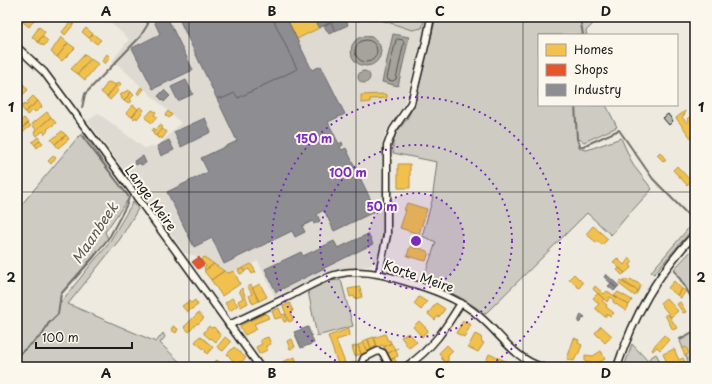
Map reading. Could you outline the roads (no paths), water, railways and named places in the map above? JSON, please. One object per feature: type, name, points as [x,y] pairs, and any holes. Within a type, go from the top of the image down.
[{"type":"street","points":[[379,273],[387,235],[387,146],[393,130],[411,102],[431,17]]},
{"type":"street","name":"Lange Meire","points":[[17,47],[44,72],[260,367]]},
{"type":"street","points":[[617,367],[632,325],[647,295],[673,258],[695,234]]},
{"type":"street","name":"Korte Meire","points":[[229,325],[327,278],[354,272],[379,273],[424,287],[461,303],[480,316],[517,354],[531,363],[542,367]]},
{"type":"street","points":[[406,366],[422,356],[442,333],[461,303]]},
{"type":"street","points":[[363,367],[362,363],[364,358],[378,351],[383,353],[390,367]]},
{"type":"water","points":[[393,34],[409,37],[398,86],[382,82]]},
{"type":"water","points":[[366,36],[372,37],[380,45],[380,57],[372,65],[366,66],[360,65],[352,57],[351,51],[352,45],[360,37]]},
{"type":"water","points":[[364,71],[368,73],[370,77],[368,81],[364,83],[360,81],[358,77],[360,73]]},
{"type":"waterway","name":"Maanbeek","points":[[82,108],[85,94],[140,37],[148,24],[145,17]]},
{"type":"waterway","points":[[580,17],[583,34]]},
{"type":"waterway","points":[[575,106],[577,139],[581,147],[619,130],[653,179],[694,221]]},
{"type":"waterway","name":"Maanbeek","points":[[17,356],[43,334],[48,324],[58,314],[61,294],[94,257],[110,236],[127,204],[129,197],[82,136]]},
{"type":"waterway","points":[[675,271],[695,303]]},
{"type":"waterway","points":[[680,339],[695,331]]}]
